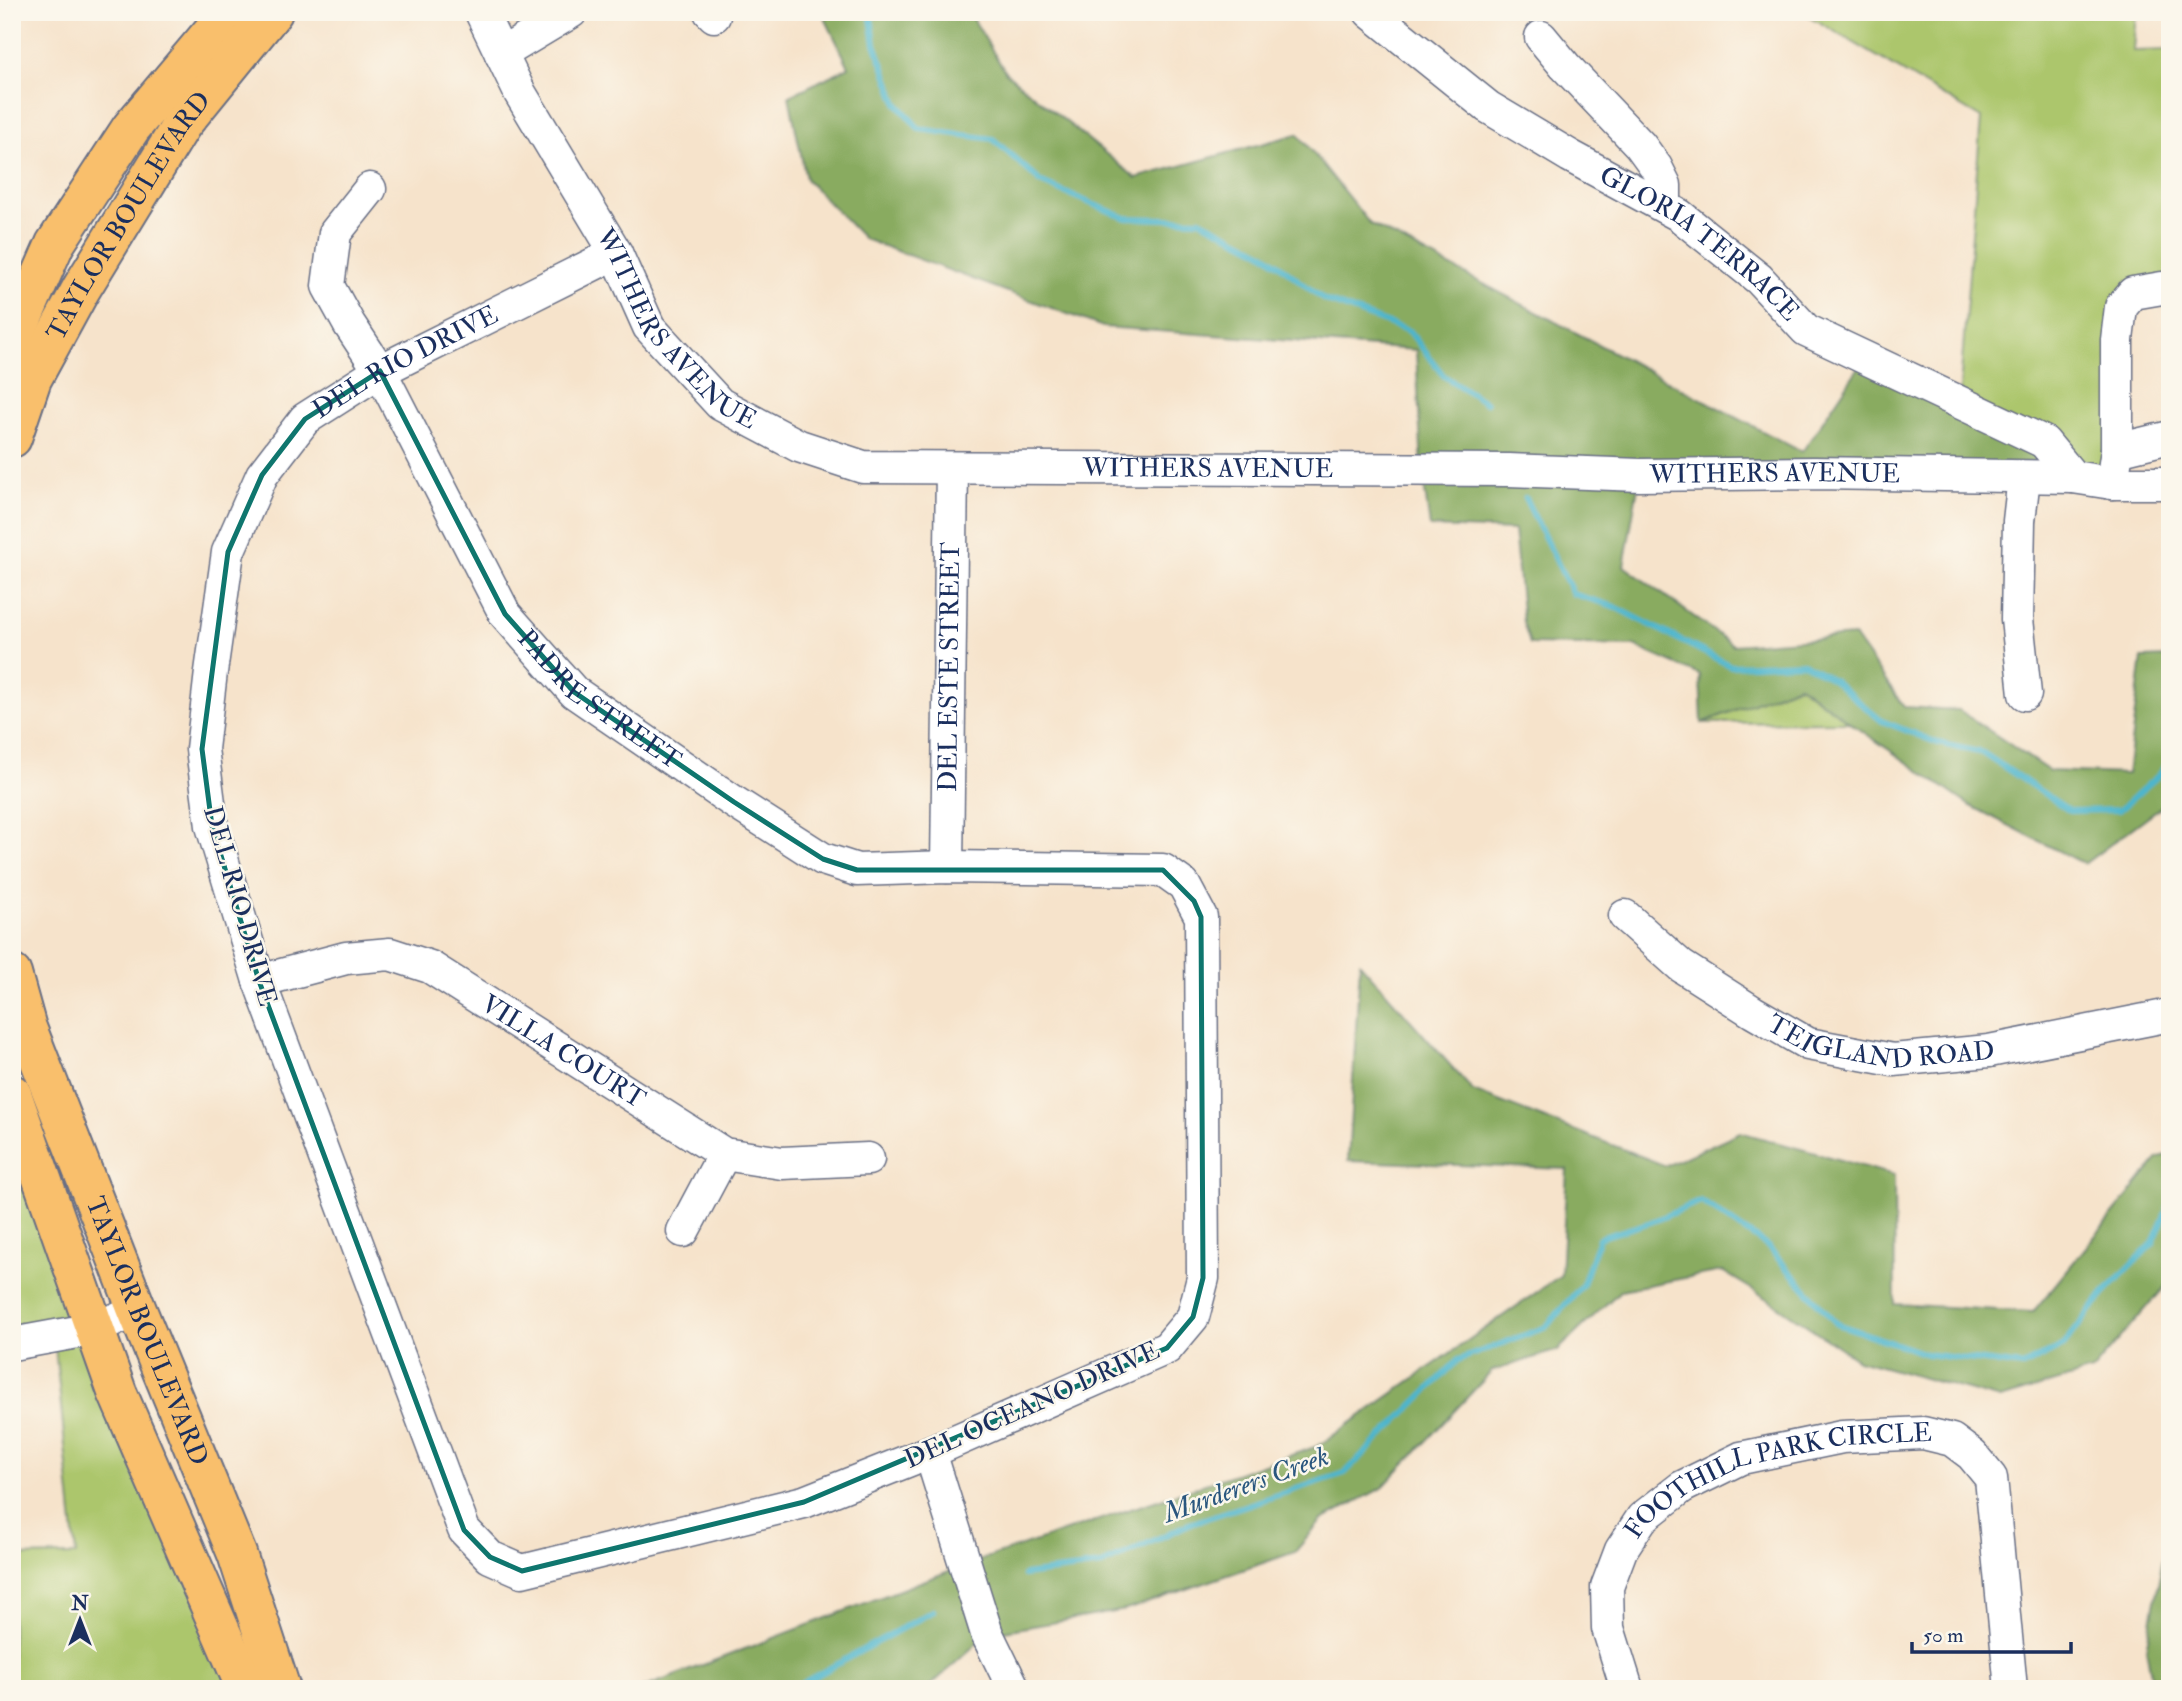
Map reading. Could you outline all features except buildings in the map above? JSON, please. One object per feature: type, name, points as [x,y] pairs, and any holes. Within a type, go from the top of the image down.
[{"type":"main road","name":"TAYLOR BOULEVARD","points":[[12,342],[55,244],[131,128],[229,12]]},
{"type":"main road","name":"TAYLOR BOULEVARD","points":[[12,438],[32,379],[81,289],[182,124],[273,12]]},
{"type":"main road","name":"TAYLOR BOULEVARD","points":[[12,974],[27,1028],[136,1310],[237,1554],[281,1689]]},
{"type":"main road","name":"TAYLOR BOULEVARD","points":[[12,1094],[117,1392],[246,1689]]},
{"type":"street","name":"WITHERS AVENUE","points":[[481,12],[520,93],[616,253],[649,327],[720,404],[799,446],[863,467],[1509,470],[1640,475],[1814,473],[2073,477],[2112,483],[2170,483]]},
{"type":"street","points":[[501,54],[571,12]]},
{"type":"street","name":"GLORIA TERRACE","points":[[1370,12],[1488,107],[1579,161],[1679,215],[1759,279],[1806,330],[2044,442],[2073,477]]},
{"type":"street","points":[[1541,37],[1640,145],[1665,186],[1665,207]]},
{"type":"street","name":"PADRE STREET","points":[[370,189],[335,233],[328,286],[349,324],[380,370],[505,614],[574,692],[734,802],[823,859],[857,870],[947,867]]},
{"type":"street","name":"DEL RIO DRIVE","points":[[490,1557],[464,1530],[259,981],[212,826],[202,749],[228,552],[262,475],[304,419],[380,370],[616,253]]},
{"type":"street","points":[[2112,483],[2117,450],[2117,340],[2121,307],[2133,293],[2170,288]]},
{"type":"street","points":[[2117,450],[2170,438]]},
{"type":"street","name":"DEL ESTE STREET","points":[[947,867],[952,468]]},
{"type":"street","points":[[2024,477],[2019,521],[2017,619],[2025,694]]},
{"type":"street","name":"DEL OCEANO DRIVE","points":[[490,1557],[522,1571],[804,1502],[930,1452],[1167,1348],[1193,1317],[1203,1278],[1201,917],[1194,901],[1184,885],[1163,870],[947,867]]},
{"type":"street","name":"TEIGLAND ROAD","points":[[1625,916],[1681,966],[1808,1044],[1893,1060],[1989,1051],[2170,1015]]},
{"type":"street","name":"VILLA COURT","points":[[259,981],[346,958],[390,954],[430,967],[724,1154],[782,1163],[868,1158]]},
{"type":"street","points":[[683,1231],[724,1154]]},
{"type":"street","points":[[12,1344],[94,1329],[136,1310]]},
{"type":"street","name":"FOOTHILL PARK CIRCLE","points":[[1617,1686],[1608,1628],[1607,1587],[1621,1550],[1642,1518],[1682,1487],[1741,1458],[1842,1437],[1923,1433],[1952,1440],[1972,1455],[1991,1478],[2011,1689]]},
{"type":"street","points":[[930,1452],[987,1634],[1014,1689]]},
{"type":"highlighted area","points":[[380,371],[505,614],[574,692],[734,802],[823,859],[857,870],[1163,870],[1194,901],[1201,917],[1203,1278],[1193,1317],[1167,1348],[804,1502],[522,1571],[490,1557],[464,1530],[259,981],[212,826],[202,749],[228,552],[262,475],[305,419]]},
{"type":"green space","points":[[822,12],[969,12],[1006,73],[1136,178],[1298,134],[1370,224],[1802,452],[1865,358],[2044,442],[2073,477],[1640,475],[1624,566],[1733,645],[1854,636],[1904,707],[1959,710],[2049,771],[2127,774],[2142,658],[2170,657],[2170,800],[2084,864],[1967,804],[1799,685],[1702,723],[1700,675],[1634,646],[1530,644],[1523,622],[1514,530],[1430,527],[1422,470],[1416,350],[1103,327],[864,239],[806,179],[789,96],[849,67]]},
{"type":"green space","points":[[1802,12],[2136,12],[2133,51],[2170,50],[2170,288],[2133,293],[2112,483],[1959,402],[1981,118]]},
{"type":"green space","points":[[1799,685],[1849,722],[1702,723]]},
{"type":"green space","points":[[1360,963],[1473,1091],[1666,1166],[1740,1132],[1894,1175],[1895,1304],[2033,1312],[2158,1159],[2170,1153],[2170,1281],[2092,1371],[2000,1399],[1858,1360],[1722,1271],[1621,1290],[1558,1350],[1492,1371],[1382,1488],[1322,1520],[1295,1552],[1126,1610],[987,1634],[927,1689],[640,1689],[965,1565],[1318,1446],[1561,1275],[1567,1169],[1348,1161]]},
{"type":"green space","points":[[12,1094],[246,1689],[12,1689],[12,1556],[76,1555],[54,1337],[12,1344]]},
{"type":"green space","points":[[2170,1521],[2170,1689],[2154,1689],[2146,1649]]},
{"type":"waterway","points":[[870,12],[875,44],[897,103],[919,129],[993,139],[1042,183],[1126,218],[1200,220],[1264,253],[1324,300],[1409,331],[1444,376],[1486,403]]},
{"type":"waterway","points":[[1525,498],[1573,594],[1613,606],[1731,666],[1804,663],[1833,680],[1882,721],[1938,743],[1983,753],[2070,811],[2119,810],[2158,776],[2170,760]]},
{"type":"waterway","name":"Murderers Creek","points":[[1024,1575],[1102,1565],[1189,1524],[1345,1473],[1458,1360],[1546,1327],[1583,1284],[1599,1238],[1651,1222],[1701,1201],[1767,1246],[1837,1324],[1926,1354],[2023,1366],[2064,1345],[2103,1294],[2153,1243],[2170,1203]]},
{"type":"waterway","name":"Murderers Creek","points":[[792,1689],[933,1611]]}]
